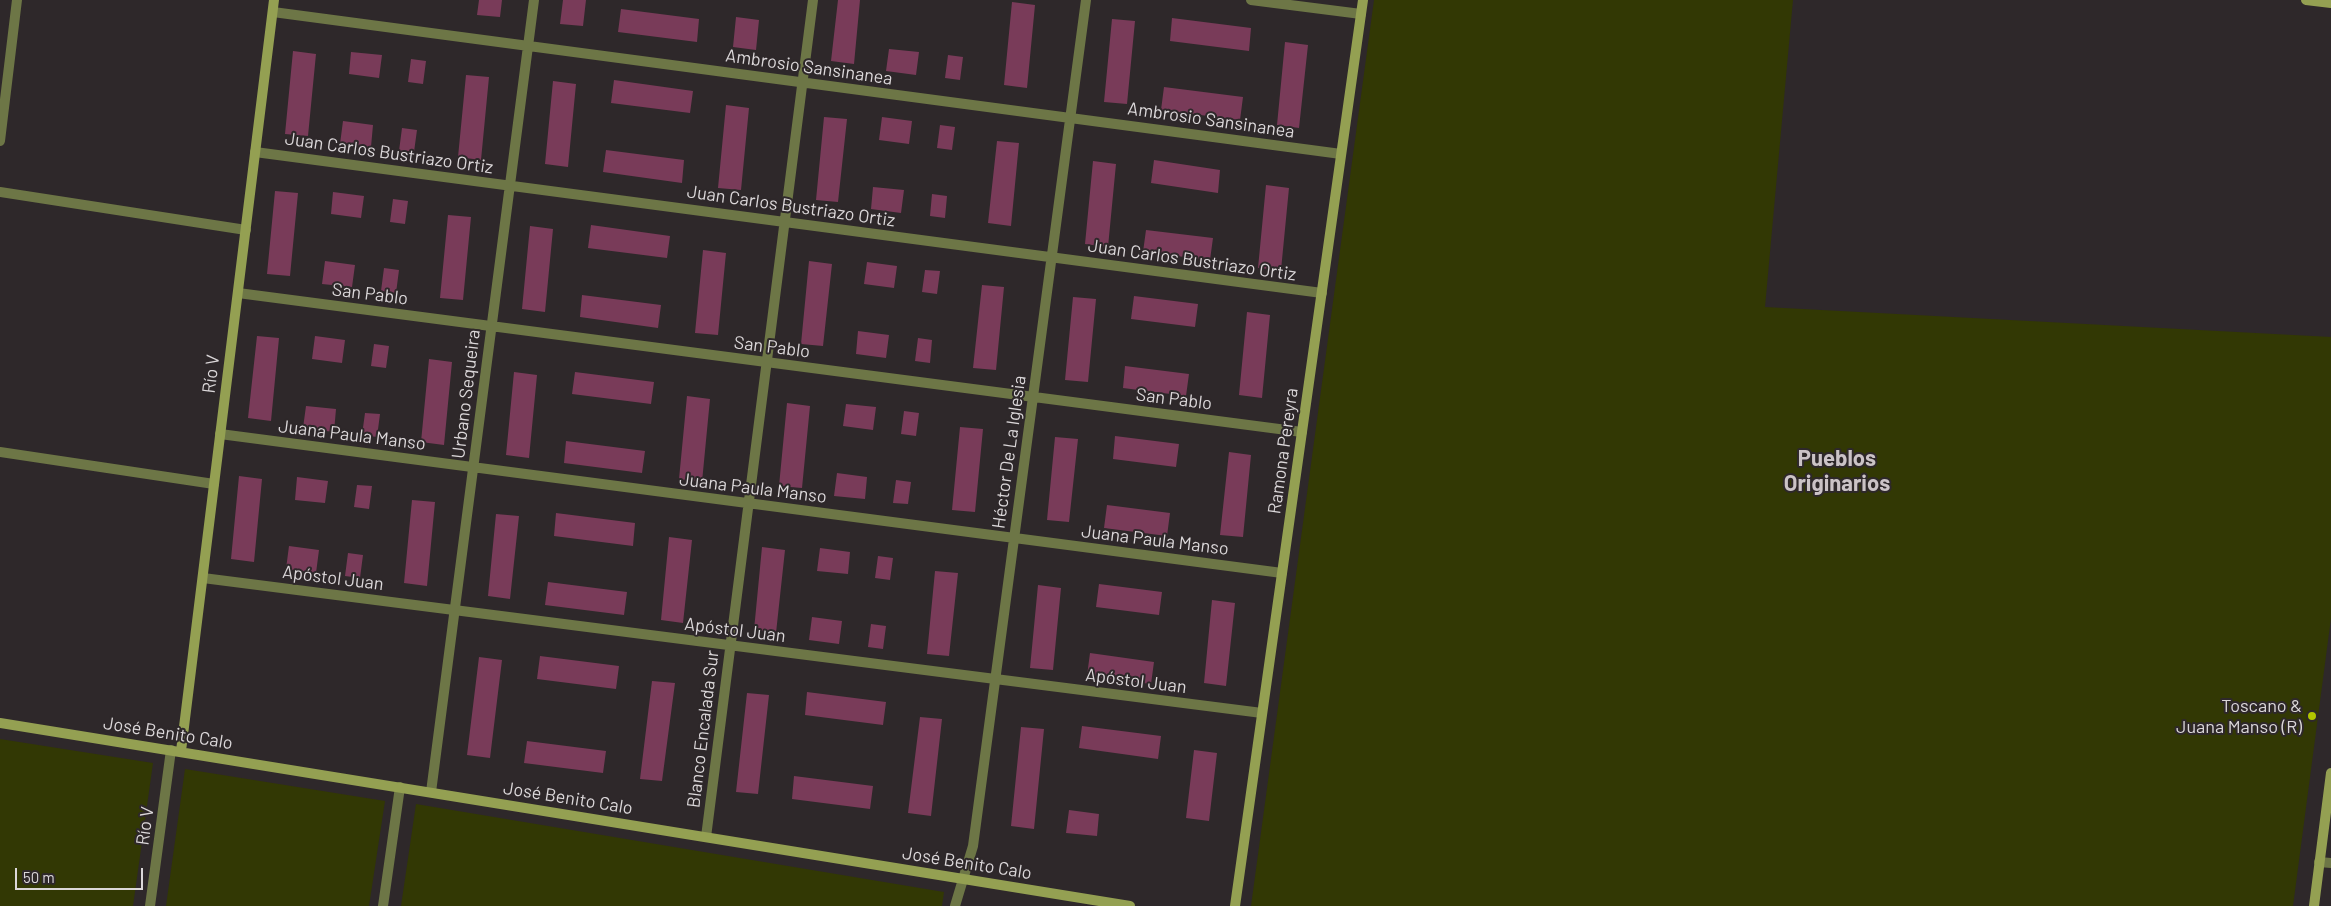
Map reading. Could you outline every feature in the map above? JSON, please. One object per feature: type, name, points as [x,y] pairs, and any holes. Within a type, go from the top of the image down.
[{"type":"street","points":[[0,141],[17,0]]},
{"type":"street","name":"Río V","points":[[150,906],[203,578],[274,0]]},
{"type":"street","name":"Urbano Sequeira","points":[[431,792],[534,0]]},
{"type":"street","name":"Blanco Encalada Sur","points":[[706,837],[813,0]]},
{"type":"street","name":"Héctor De La Iglesia","points":[[955,906],[973,846],[1086,0]]},
{"type":"street","points":[[1251,0],[1361,14]]},
{"type":"street","name":"Ramona Pereyra","points":[[1236,906],[1363,0]]},
{"type":"street","points":[[2306,0],[2331,3]]},
{"type":"street","name":"Ambrosio Sansinanea","points":[[273,12],[1341,154]]},
{"type":"street","name":"Juan Carlos Bustriazo Ortiz","points":[[256,152],[1322,294]]},
{"type":"street","points":[[0,192],[246,230]]},
{"type":"street","name":"San Pablo","points":[[238,293],[1302,432]]},
{"type":"street","name":"Juana Paula Manso","points":[[220,434],[1282,573]]},
{"type":"street","points":[[0,452],[214,484]]},
{"type":"street","name":"Apóstol Juan","points":[[203,578],[1262,713]]},
{"type":"street","name":"José Benito Calo","points":[[0,723],[1130,906]]},
{"type":"street","points":[[2314,906],[2331,773]]},
{"type":"street","points":[[383,906],[400,787]]},
{"type":"street","points":[[2319,862],[2331,863]]},
{"type":"green space","points":[[1374,0],[1793,0],[1765,307],[2331,337],[2331,618],[2293,906],[1251,906]]},
{"type":"green space","points":[[0,739],[153,763],[133,906],[0,906]]},
{"type":"green space","points":[[185,769],[385,801],[369,906],[166,906]]},
{"type":"green space","points":[[416,804],[944,892],[942,906],[401,906]]},
{"type":"building","points":[[479,0],[502,0],[500,17],[477,15]]},
{"type":"building","points":[[563,0],[586,0],[583,26],[560,24]]},
{"type":"building","points":[[838,0],[860,0],[854,64],[831,61]]},
{"type":"building","points":[[1012,2],[1035,5],[1027,88],[1004,85]]},
{"type":"building","points":[[621,9],[699,19],[697,42],[618,32]]},
{"type":"building","points":[[736,17],[759,20],[756,50],[733,47]]},
{"type":"building","points":[[1172,18],[1251,28],[1249,51],[1170,41]]},
{"type":"building","points":[[1112,19],[1135,21],[1127,104],[1104,102]]},
{"type":"building","points":[[1285,42],[1308,45],[1299,128],[1277,125]]},
{"type":"building","points":[[889,49],[919,52],[916,75],[886,71]]},
{"type":"building","points":[[293,51],[316,54],[308,136],[285,134]]},
{"type":"building","points":[[351,52],[382,55],[379,78],[349,74]]},
{"type":"building","points":[[948,55],[963,57],[960,80],[945,78]]},
{"type":"building","points":[[411,59],[426,61],[423,84],[408,82]]},
{"type":"building","points":[[466,75],[489,77],[481,160],[458,157]]},
{"type":"building","points":[[614,80],[693,91],[690,113],[611,103]]},
{"type":"building","points":[[553,81],[576,84],[568,167],[545,164]]},
{"type":"building","points":[[1164,87],[1243,97],[1240,120],[1161,110]]},
{"type":"building","points":[[726,105],[749,108],[741,190],[718,188]]},
{"type":"building","points":[[824,117],[847,119],[838,202],[816,200]]},
{"type":"building","points":[[882,117],[912,121],[909,144],[879,140]]},
{"type":"building","points":[[343,121],[373,125],[371,147],[340,144]]},
{"type":"building","points":[[940,125],[955,127],[952,150],[937,148]]},
{"type":"building","points":[[402,128],[417,130],[414,152],[399,151]]},
{"type":"building","points":[[997,141],[1019,143],[1011,226],[988,223]]},
{"type":"building","points":[[606,150],[684,160],[682,183],[603,172]]},
{"type":"building","points":[[1154,160],[1220,170],[1218,193],[1151,183]]},
{"type":"building","points":[[1093,161],[1116,164],[1108,247],[1085,244]]},
{"type":"building","points":[[1266,185],[1289,188],[1281,270],[1258,268]]},
{"type":"building","points":[[873,187],[904,190],[901,213],[871,209]]},
{"type":"building","points":[[275,191],[298,193],[290,276],[267,274]]},
{"type":"building","points":[[333,192],[364,196],[361,218],[331,214]]},
{"type":"building","points":[[932,194],[947,196],[945,218],[930,216]]},
{"type":"building","points":[[393,199],[408,201],[405,224],[390,222]]},
{"type":"building","points":[[448,215],[471,217],[463,300],[440,298]]},
{"type":"building","points":[[591,225],[670,236],[667,258],[588,248]]},
{"type":"building","points":[[530,226],[553,229],[545,312],[522,309]]},
{"type":"building","points":[[1146,230],[1213,238],[1210,260],[1143,252]]},
{"type":"building","points":[[703,250],[726,253],[718,335],[695,333]]},
{"type":"building","points":[[325,261],[355,265],[352,287],[322,284]]},
{"type":"building","points":[[809,261],[832,264],[823,346],[801,344]]},
{"type":"building","points":[[867,262],[897,266],[894,288],[864,284]]},
{"type":"building","points":[[384,268],[399,270],[396,293],[381,291]]},
{"type":"building","points":[[925,270],[940,271],[937,294],[922,292]]},
{"type":"building","points":[[982,285],[1004,287],[996,370],[973,368]]},
{"type":"building","points":[[582,295],[661,305],[658,328],[580,317]]},
{"type":"building","points":[[1134,296],[1198,304],[1195,327],[1131,319]]},
{"type":"building","points":[[1073,297],[1096,299],[1088,382],[1065,380]]},
{"type":"building","points":[[1247,312],[1270,315],[1262,398],[1239,395]]},
{"type":"building","points":[[858,331],[889,335],[886,358],[856,354]]},
{"type":"building","points":[[257,336],[279,338],[271,421],[248,418]]},
{"type":"building","points":[[315,336],[345,340],[342,363],[312,359]]},
{"type":"building","points":[[918,338],[932,340],[930,363],[915,361]]},
{"type":"building","points":[[374,344],[389,346],[386,368],[371,366]]},
{"type":"building","points":[[429,359],[452,362],[444,445],[421,442]]},
{"type":"building","points":[[1125,366],[1189,374],[1186,396],[1123,388]]},
{"type":"building","points":[[514,372],[537,375],[529,458],[506,455]]},
{"type":"building","points":[[575,372],[654,382],[651,404],[572,394]]},
{"type":"building","points":[[687,396],[710,399],[702,482],[679,479]]},
{"type":"building","points":[[787,403],[810,406],[802,488],[779,486]]},
{"type":"building","points":[[846,404],[876,407],[873,430],[843,426]]},
{"type":"building","points":[[306,406],[336,409],[334,432],[303,428]]},
{"type":"building","points":[[904,411],[919,413],[916,436],[901,434]]},
{"type":"building","points":[[365,413],[380,414],[377,437],[362,435]]},
{"type":"building","points":[[960,427],[983,429],[975,512],[952,510]]},
{"type":"building","points":[[1115,436],[1179,444],[1176,467],[1113,459]]},
{"type":"building","points":[[1055,437],[1078,439],[1069,522],[1047,520]]},
{"type":"building","points":[[566,441],[645,451],[642,473],[564,463]]},
{"type":"building","points":[[1229,452],[1251,455],[1243,537],[1220,535]]},
{"type":"building","points":[[837,473],[867,477],[865,499],[834,496]]},
{"type":"building","points":[[239,476],[262,479],[254,562],[231,559]]},
{"type":"building","points":[[297,477],[328,481],[325,503],[295,500]]},
{"type":"building","points":[[896,480],[911,482],[908,504],[893,503]]},
{"type":"building","points":[[357,485],[372,486],[369,509],[354,507]]},
{"type":"building","points":[[412,500],[435,502],[427,586],[404,583]]},
{"type":"building","points":[[1107,505],[1170,513],[1167,536],[1104,528]]},
{"type":"building","points":[[556,513],[635,523],[633,546],[554,536]]},
{"type":"building","points":[[496,514],[519,516],[510,599],[488,596]]},
{"type":"building","points":[[669,537],[692,540],[683,623],[661,620]]},
{"type":"building","points":[[289,546],[319,550],[316,573],[286,569]]},
{"type":"building","points":[[762,547],[785,550],[776,633],[754,630]]},
{"type":"building","points":[[820,548],[850,552],[848,574],[817,571]]},
{"type":"building","points":[[348,553],[363,555],[360,578],[345,576]]},
{"type":"building","points":[[878,556],[893,558],[890,580],[875,578]]},
{"type":"building","points":[[935,571],[958,573],[949,656],[927,654]]},
{"type":"building","points":[[548,582],[627,592],[624,615],[545,605]]},
{"type":"building","points":[[1099,584],[1162,592],[1159,615],[1096,607]]},
{"type":"building","points":[[1038,585],[1061,588],[1053,670],[1030,668]]},
{"type":"building","points":[[1212,600],[1235,603],[1226,686],[1204,683]]},
{"type":"building","points":[[812,617],[842,621],[839,644],[809,640]]},
{"type":"building","points":[[871,624],[886,626],[883,649],[868,647]]},
{"type":"building","points":[[1090,653],[1154,662],[1151,684],[1087,676]]},
{"type":"building","points":[[540,656],[619,666],[616,689],[537,679]]},
{"type":"building","points":[[479,657],[502,660],[490,758],[467,755]]},
{"type":"building","points":[[652,681],[675,683],[662,781],[640,779]]},
{"type":"building","points":[[807,692],[886,702],[883,725],[805,715]]},
{"type":"building","points":[[747,693],[769,695],[758,794],[736,792]]},
{"type":"building","points":[[920,717],[942,719],[931,816],[908,813]]},
{"type":"building","points":[[1082,726],[1161,736],[1158,759],[1079,748]]},
{"type":"building","points":[[1021,727],[1044,729],[1034,829],[1011,826]]},
{"type":"building","points":[[527,741],[606,751],[603,773],[524,763]]},
{"type":"building","points":[[1194,750],[1217,753],[1209,821],[1186,818]]},
{"type":"building","points":[[794,776],[873,786],[870,809],[792,799]]},
{"type":"building","points":[[1069,810],[1099,814],[1097,836],[1066,833]]},
{"type":"place","name":"Toscano & Juana Manso (R)","points":[[2312,716]]},
{"type":"district","name":"Pueblos Originarios","points":[[1837,472]]}]
